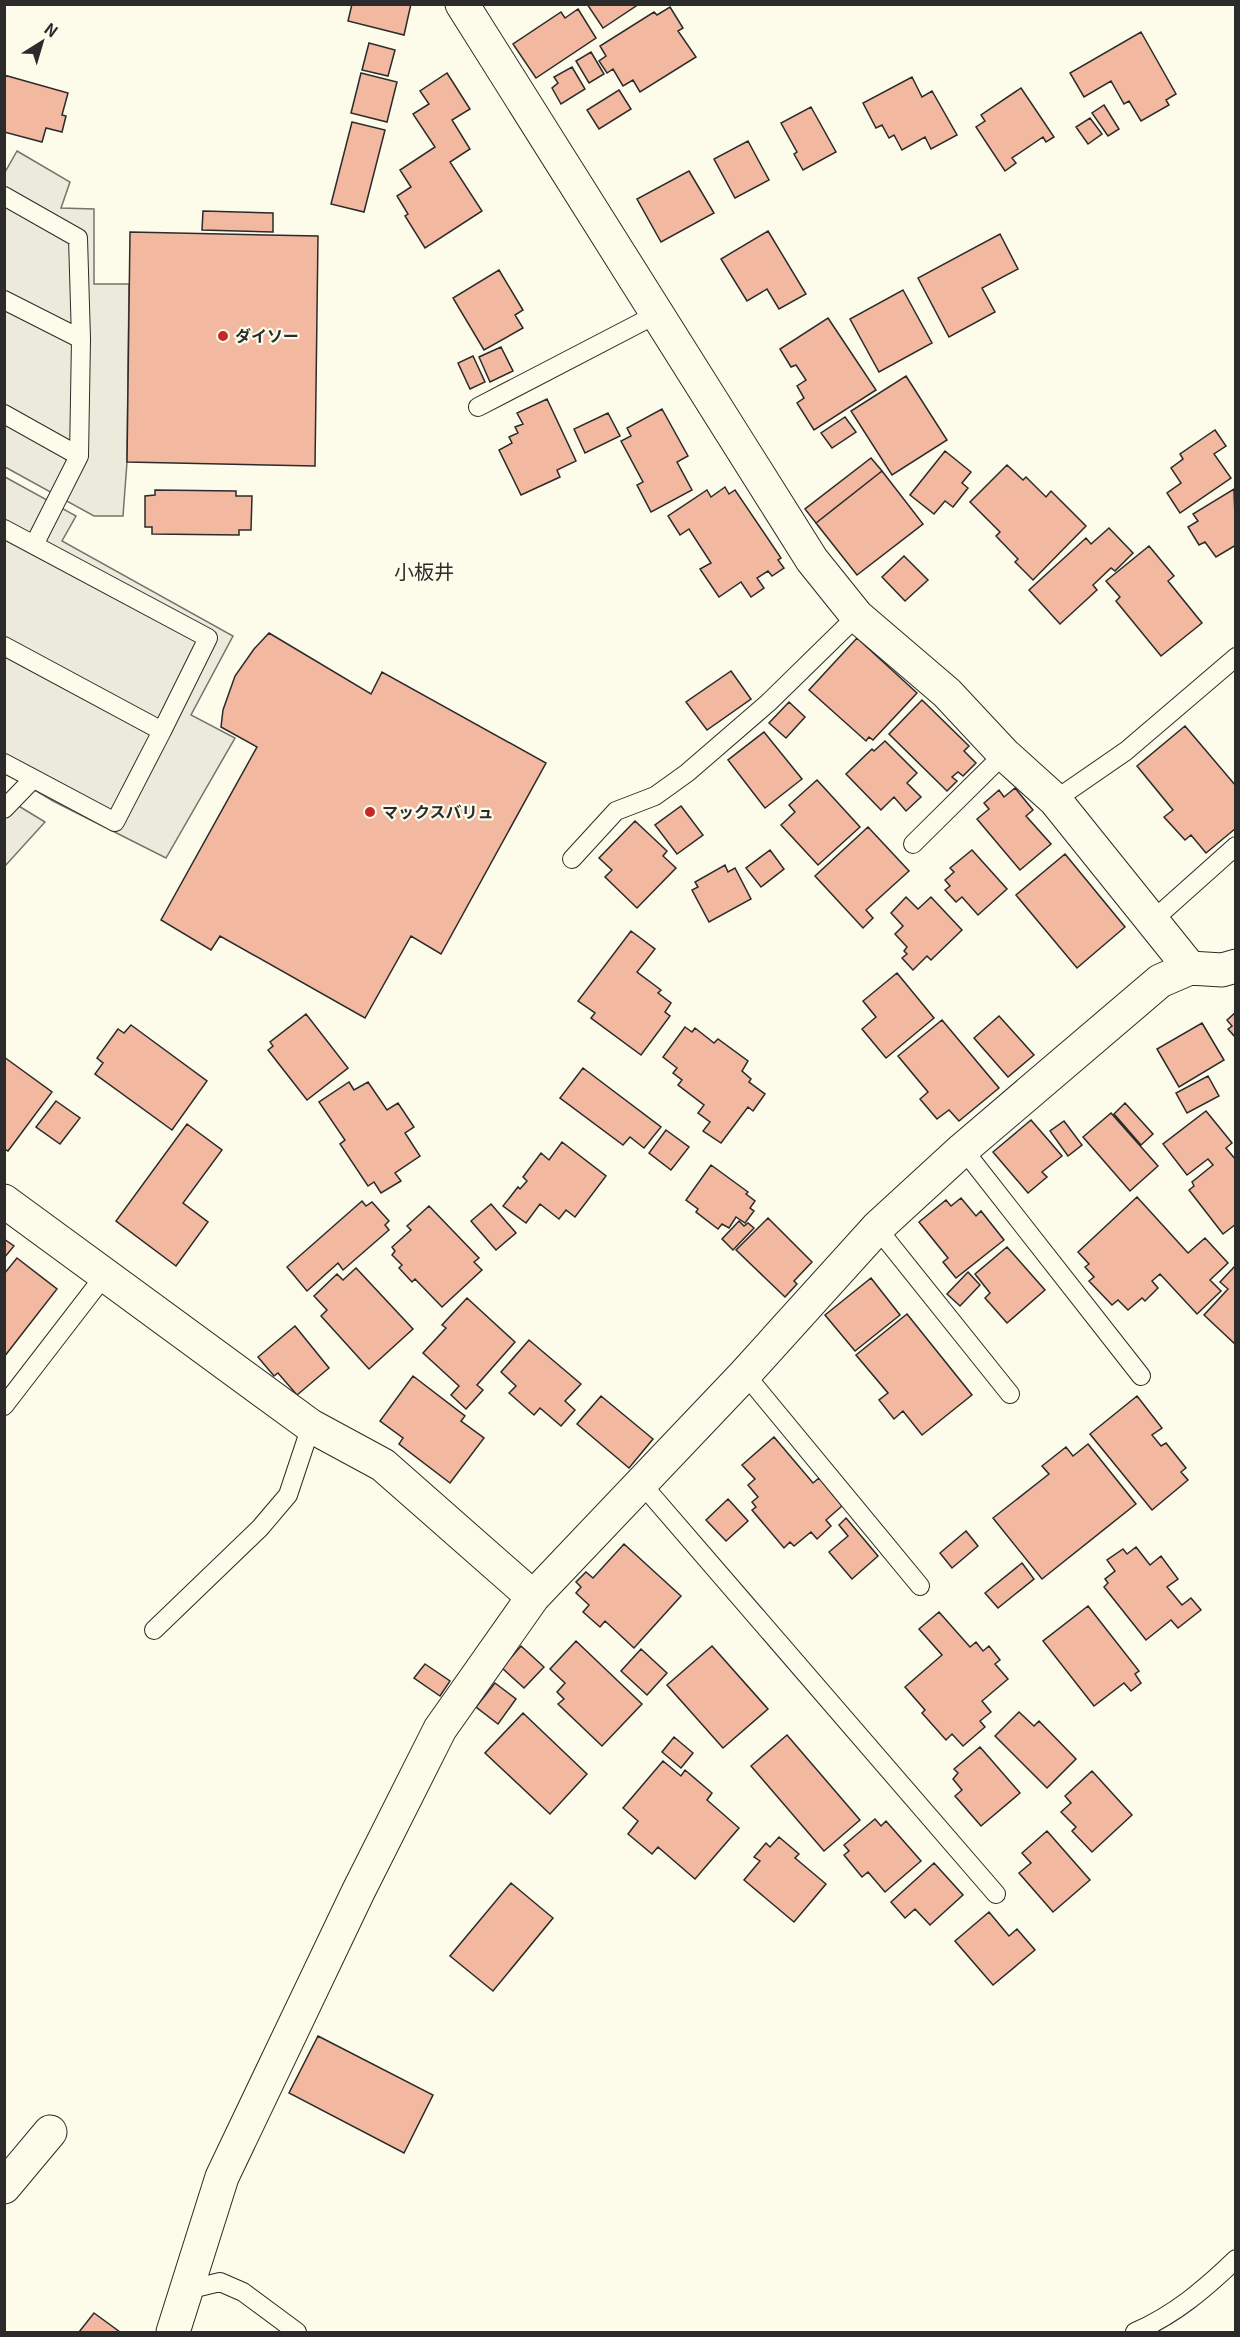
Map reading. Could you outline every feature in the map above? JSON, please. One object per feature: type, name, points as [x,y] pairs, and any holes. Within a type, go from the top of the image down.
[{"type":"street","points":[[462,4],[812,560],[857,616],[947,693],[1004,754],[1055,800],[1190,968]]},
{"type":"street","points":[[173,2332],[222,2177],[343,1924],[440,1729],[533,1597],[745,1374],[877,1228],[963,1149],[1160,981],[1190,968],[1222,970],[1236,966]]},
{"type":"street","points":[[4,1201],[311,1426],[383,1465],[533,1597]]},
{"type":"street","points":[[4,2187],[50,2132]]},
{"type":"lane","points":[[4,196],[78,238],[81,339],[79,456],[34,545]]},
{"type":"lane","points":[[4,300],[81,339]]},
{"type":"lane","points":[[478,407],[657,314]]},
{"type":"lane","points":[[4,414],[79,456]]},
{"type":"lane","points":[[4,530],[208,638],[116,822],[4,763]]},
{"type":"lane","points":[[572,859],[616,811],[655,796],[687,773],[768,703],[857,616]]},
{"type":"lane","points":[[4,646],[162,731]]},
{"type":"lane","points":[[1055,800],[1126,751],[1236,657]]},
{"type":"lane","points":[[913,844],[1004,754]]},
{"type":"lane","points":[[4,809],[33,779]]},
{"type":"lane","points":[[1152,921],[1236,846]]},
{"type":"lane","points":[[963,1149],[1141,1376]]},
{"type":"lane","points":[[877,1228],[1010,1394]]},
{"type":"lane","points":[[4,1406],[105,1275]]},
{"type":"lane","points":[[745,1374],[920,1586]]},
{"type":"lane","points":[[154,1630],[260,1528],[288,1495],[311,1426]]},
{"type":"lane","points":[[641,1483],[996,1894]]},
{"type":"lane","points":[[1135,2332],[1159,2322],[1208,2287],[1236,2259]]},
{"type":"lane","points":[[187,2290],[220,2282],[243,2292],[297,2332]]},
{"type":"shaded area","points":[[17,151],[70,182],[61,208],[94,209],[94,284],[129,284],[127,462],[123,516],[94,516],[5,467],[4,174]]},
{"type":"shaded area","points":[[5,477],[76,516],[62,541],[233,636],[191,715],[235,738],[166,858],[53,801],[5,772]]},
{"type":"shaded area","points":[[4,797],[45,822],[5,866],[4,866]]},
{"type":"building","points":[[352,4],[411,4],[404,35],[348,21]]},
{"type":"building","points":[[587,4],[639,4],[603,28]]},
{"type":"building","points":[[670,7],[683,28],[678,31],[696,57],[640,92],[633,80],[623,86],[613,69],[607,73],[599,61],[606,56],[600,46],[654,12],[657,15]]},
{"type":"building","points":[[578,9],[596,38],[536,78],[513,44],[561,12],[565,18]]},
{"type":"building","points":[[1141,32],[1176,94],[1166,100],[1169,105],[1141,121],[1129,101],[1124,104],[1111,81],[1084,97],[1070,73]]},
{"type":"building","points":[[369,43],[395,50],[388,76],[362,70]]},
{"type":"building","points":[[591,52],[604,74],[589,83],[576,61]]},
{"type":"building","points":[[572,67],[585,89],[561,104],[552,88],[558,83],[554,77]]},
{"type":"building","points":[[361,73],[397,82],[387,122],[351,113]]},
{"type":"building","points":[[447,73],[470,109],[452,120],[470,149],[450,162],[482,211],[425,248],[405,216],[408,214],[397,196],[411,187],[400,170],[435,147],[413,114],[429,104],[420,91]]},
{"type":"building","points":[[4,75],[68,93],[62,115],[66,116],[62,132],[46,128],[42,142],[4,132]]},
{"type":"building","points":[[912,77],[922,97],[932,91],[957,135],[931,149],[925,137],[902,150],[894,135],[889,138],[882,125],[876,128],[863,103]]},
{"type":"building","points":[[1021,88],[1054,137],[1046,142],[1043,137],[1012,158],[1016,163],[1005,171],[976,127],[985,121],[981,115]]},
{"type":"building","points":[[619,90],[631,109],[599,129],[587,110]]},
{"type":"building","points":[[1104,105],[1119,129],[1108,136],[1092,113]]},
{"type":"building","points":[[811,107],[836,152],[803,170],[794,154],[797,152],[781,123]]},
{"type":"building","points":[[1090,118],[1102,134],[1088,144],[1076,127]]},
{"type":"building","points":[[352,122],[385,130],[364,212],[331,204]]},
{"type":"building","points":[[748,141],[769,180],[735,198],[714,159]]},
{"type":"building","points":[[689,171],[714,213],[661,242],[637,199]]},
{"type":"building","points":[[203,211],[273,213],[273,232],[202,230]]},
{"type":"building","points":[[768,231],[806,294],[779,309],[767,289],[747,301],[721,259]]},
{"type":"building","name":"ダイソー","points":[[130,232],[318,236],[315,466],[127,462]]},
{"type":"building","points":[[1000,234],[1018,269],[982,288],[995,312],[949,337],[918,278]]},
{"type":"building","points":[[499,270],[523,310],[515,315],[523,328],[484,350],[453,298]]},
{"type":"building","points":[[903,290],[932,343],[879,372],[850,319]]},
{"type":"building","points":[[828,318],[876,390],[814,430],[797,403],[804,398],[797,386],[806,380],[796,365],[791,367],[780,349]]},
{"type":"building","points":[[501,347],[513,371],[490,382],[479,357]]},
{"type":"building","points":[[473,356],[485,382],[470,389],[458,363]]},
{"type":"building","points":[[906,376],[947,440],[892,475],[851,411]]},
{"type":"building","points":[[547,399],[576,461],[557,470],[560,477],[521,495],[499,450],[512,443],[509,437],[518,433],[515,427],[523,424],[517,413]]},
{"type":"building","points":[[662,409],[688,456],[677,462],[692,490],[651,512],[637,485],[643,482],[621,441],[631,436],[627,428]]},
{"type":"building","points":[[608,413],[620,436],[585,453],[574,429]]},
{"type":"building","points":[[845,417],[856,432],[832,448],[821,433]]},
{"type":"building","points":[[1215,430],[1226,446],[1214,454],[1231,478],[1180,513],[1167,493],[1181,483],[1171,468],[1183,459],[1180,454]]},
{"type":"building","points":[[945,451],[971,472],[962,483],[968,488],[953,507],[945,501],[934,514],[910,495]]},
{"type":"building","points":[[871,458],[882,471],[816,523],[805,509]]},
{"type":"building","points":[[1007,465],[1023,480],[1026,477],[1046,497],[1051,491],[1086,526],[1033,580],[1015,562],[1018,559],[996,536],[1000,532],[970,502]]},
{"type":"building","points":[[882,471],[923,524],[857,575],[816,523]]},
{"type":"building","points":[[725,487],[729,494],[735,490],[781,558],[778,560],[784,568],[772,576],[768,571],[757,578],[764,588],[751,597],[741,582],[719,597],[700,569],[711,563],[689,529],[680,535],[668,516],[707,490],[711,497]]},
{"type":"building","points":[[1234,489],[1236,545],[1216,557],[1205,542],[1199,545],[1188,527],[1198,521],[1193,514]]},
{"type":"building","points":[[155,490],[236,491],[236,496],[252,496],[251,530],[239,530],[239,535],[152,534],[152,527],[145,527],[145,496],[155,495]]},
{"type":"building","points":[[1109,528],[1133,553],[1115,571],[1111,568],[1093,585],[1097,590],[1060,624],[1029,590],[1086,538],[1091,544]]},
{"type":"building","points":[[1149,546],[1174,576],[1168,581],[1202,623],[1161,656],[1116,601],[1120,597],[1106,581]]},
{"type":"building","points":[[904,556],[928,580],[905,601],[882,577]]},
{"type":"building","name":"マックスバリュ","points":[[269,633],[371,694],[382,672],[546,763],[441,954],[411,936],[365,1018],[220,936],[211,950],[161,920],[257,747],[221,727],[223,710],[235,676],[254,649]]},
{"type":"building","points":[[857,638],[917,693],[873,740],[869,737],[866,741],[809,690]]},
{"type":"building","points":[[731,671],[751,699],[707,730],[686,702]]},
{"type":"building","points":[[922,700],[969,746],[964,751],[976,763],[963,776],[958,772],[952,777],[957,781],[947,791],[889,734]]},
{"type":"building","points":[[789,702],[805,717],[786,738],[769,723]]},
{"type":"building","points":[[1185,726],[1236,786],[1236,828],[1206,853],[1191,835],[1185,840],[1164,817],[1173,810],[1137,766]]},
{"type":"building","points":[[764,732],[802,779],[765,808],[728,760]]},
{"type":"building","points":[[885,741],[917,773],[907,783],[921,797],[906,811],[894,797],[881,810],[846,774],[872,749],[874,751]]},
{"type":"building","points":[[817,780],[860,827],[818,865],[781,825],[795,812],[789,805]]},
{"type":"building","points":[[1015,788],[1033,810],[1026,816],[1051,844],[1020,870],[977,819],[989,809],[984,803],[999,790],[1004,797]]},
{"type":"building","points":[[681,806],[703,835],[677,854],[655,825]]},
{"type":"building","points":[[635,821],[667,851],[663,856],[676,868],[637,908],[605,877],[612,870],[599,858]]},
{"type":"building","points":[[868,827],[909,871],[866,910],[873,918],[863,928],[815,876]]},
{"type":"building","points":[[770,850],[784,869],[761,887],[746,868]]},
{"type":"building","points":[[972,850],[1007,889],[978,915],[962,897],[956,902],[945,890],[950,886],[945,880],[954,872],[950,868]]},
{"type":"building","points":[[1065,854],[1125,927],[1077,968],[1016,895]]},
{"type":"building","points":[[725,865],[728,872],[735,868],[751,899],[709,922],[692,890],[698,887],[695,882]]},
{"type":"building","points":[[906,897],[918,909],[931,897],[962,930],[931,960],[927,956],[913,970],[902,958],[907,954],[904,951],[907,947],[895,934],[903,926],[891,913]]},
{"type":"building","points":[[631,931],[655,949],[637,972],[661,990],[658,993],[671,1003],[665,1012],[670,1016],[641,1055],[591,1018],[595,1013],[578,1001]]},
{"type":"building","points":[[897,973],[934,1018],[886,1058],[862,1029],[876,1017],[863,1001]]},
{"type":"building","points":[[1236,1012],[1236,1038],[1228,1029],[1232,1026],[1227,1020]]},
{"type":"building","points":[[306,1014],[348,1068],[307,1100],[268,1050],[273,1046],[270,1042]]},
{"type":"building","points":[[999,1016],[1034,1055],[1008,1077],[974,1038]]},
{"type":"building","points":[[942,1020],[999,1088],[959,1121],[949,1110],[937,1119],[920,1099],[928,1092],[898,1056]]},
{"type":"building","points":[[1202,1023],[1224,1060],[1179,1087],[1157,1049]]},
{"type":"building","points":[[131,1025],[207,1081],[172,1130],[95,1074],[103,1063],[97,1058],[118,1029],[124,1033]]},
{"type":"building","points":[[685,1027],[692,1032],[695,1028],[714,1043],[718,1039],[748,1061],[742,1071],[751,1079],[749,1082],[765,1094],[753,1111],[748,1107],[721,1143],[703,1131],[710,1122],[698,1113],[704,1105],[678,1085],[682,1080],[673,1073],[677,1068],[663,1057]]},
{"type":"building","points":[[4,1057],[52,1092],[8,1151],[4,1149]]},
{"type":"building","points":[[583,1068],[661,1127],[644,1148],[630,1137],[623,1145],[560,1098]]},
{"type":"building","points":[[1208,1076],[1219,1096],[1187,1113],[1176,1093]]},
{"type":"building","points":[[349,1082],[354,1090],[368,1082],[387,1110],[398,1103],[414,1127],[405,1133],[420,1156],[395,1173],[401,1181],[381,1193],[374,1182],[368,1186],[340,1144],[345,1140],[319,1102]]},
{"type":"building","points":[[56,1101],[80,1118],[60,1144],[36,1127]]},
{"type":"building","points":[[1125,1103],[1153,1134],[1141,1145],[1114,1114]]},
{"type":"building","points":[[1206,1111],[1232,1143],[1226,1148],[1236,1160],[1236,1224],[1223,1234],[1189,1190],[1194,1186],[1192,1182],[1213,1165],[1208,1159],[1187,1175],[1163,1144]]},
{"type":"building","points":[[1111,1113],[1158,1166],[1130,1191],[1083,1137]]},
{"type":"building","points":[[1031,1120],[1062,1156],[1042,1172],[1047,1177],[1028,1193],[993,1152]]},
{"type":"building","points":[[1064,1121],[1082,1145],[1068,1156],[1050,1131]]},
{"type":"building","points":[[187,1124],[222,1150],[183,1203],[208,1222],[176,1266],[116,1221]]},
{"type":"building","points":[[666,1130],[689,1147],[671,1170],[649,1153]]},
{"type":"building","points":[[562,1142],[606,1176],[575,1217],[566,1210],[559,1219],[540,1204],[526,1223],[503,1206],[518,1187],[520,1189],[527,1181],[523,1177],[541,1153],[549,1160]]},
{"type":"building","points":[[711,1165],[748,1192],[746,1194],[755,1201],[750,1208],[754,1211],[745,1223],[736,1217],[729,1228],[722,1224],[718,1229],[696,1212],[698,1209],[686,1200]]},
{"type":"building","points":[[1137,1197],[1188,1253],[1205,1238],[1228,1263],[1210,1280],[1221,1291],[1197,1314],[1160,1274],[1152,1281],[1158,1288],[1145,1301],[1142,1298],[1128,1310],[1118,1300],[1112,1305],[1089,1281],[1094,1277],[1085,1267],[1089,1264],[1078,1252]]},
{"type":"building","points":[[961,1198],[976,1216],[981,1211],[1004,1240],[956,1278],[943,1262],[948,1258],[919,1222],[946,1200],[951,1206]]},
{"type":"building","points":[[362,1201],[366,1206],[372,1202],[389,1221],[385,1225],[389,1230],[343,1270],[338,1263],[307,1291],[287,1267]]},
{"type":"building","points":[[491,1204],[516,1233],[496,1250],[471,1221]]},
{"type":"building","points":[[429,1206],[479,1258],[474,1262],[482,1270],[442,1307],[415,1279],[412,1282],[399,1268],[402,1265],[392,1255],[395,1251],[392,1247],[411,1230],[407,1226]]},
{"type":"building","points":[[768,1218],[812,1262],[794,1281],[797,1284],[785,1297],[736,1250]]},
{"type":"building","points":[[739,1221],[744,1226],[748,1223],[754,1228],[733,1250],[722,1239]]},
{"type":"building","points":[[4,1239],[14,1246],[4,1258]]},
{"type":"building","points":[[1007,1247],[1045,1290],[1007,1323],[985,1298],[990,1293],[975,1274]]},
{"type":"building","points":[[17,1258],[57,1289],[4,1357],[4,1274]]},
{"type":"building","points":[[1236,1265],[1236,1345],[1204,1315],[1228,1289],[1220,1282]]},
{"type":"building","points":[[356,1268],[413,1329],[369,1369],[321,1316],[327,1310],[314,1296],[337,1274],[343,1280]]},
{"type":"building","points":[[968,1272],[980,1285],[960,1306],[947,1294]]},
{"type":"building","points":[[871,1278],[900,1315],[855,1351],[825,1315]]},
{"type":"building","points":[[467,1298],[515,1342],[477,1385],[483,1390],[466,1409],[451,1395],[459,1386],[423,1353],[446,1328],[442,1325]]},
{"type":"building","points":[[907,1314],[972,1395],[922,1435],[903,1411],[894,1419],[879,1400],[888,1393],[856,1355]]},
{"type":"building","points":[[295,1326],[329,1368],[297,1395],[278,1373],[274,1376],[258,1357]]},
{"type":"building","points":[[529,1340],[581,1384],[565,1401],[575,1410],[561,1426],[540,1408],[534,1415],[509,1393],[516,1386],[501,1372]]},
{"type":"building","points":[[413,1376],[465,1416],[461,1421],[484,1438],[450,1483],[399,1444],[403,1438],[380,1421]]},
{"type":"building","points":[[601,1396],[653,1439],[629,1468],[577,1424]]},
{"type":"building","points":[[1137,1396],[1162,1428],[1152,1435],[1161,1446],[1166,1443],[1186,1468],[1181,1472],[1188,1480],[1152,1510],[1090,1434]]},
{"type":"building","points":[[774,1437],[813,1483],[819,1478],[842,1506],[826,1520],[831,1526],[817,1539],[811,1532],[794,1546],[790,1542],[784,1548],[752,1510],[756,1507],[752,1502],[758,1497],[748,1485],[755,1479],[742,1465]]},
{"type":"building","points":[[1088,1444],[1136,1504],[1042,1579],[993,1518],[1049,1474],[1042,1466],[1066,1447],[1073,1456]]},
{"type":"building","points":[[728,1499],[748,1521],[726,1541],[706,1520]]},
{"type":"building","points":[[846,1518],[878,1556],[852,1579],[829,1552],[848,1536],[839,1525]]},
{"type":"building","points":[[966,1531],[978,1546],[952,1568],[940,1553]]},
{"type":"building","points":[[624,1544],[681,1596],[634,1648],[605,1621],[600,1627],[583,1612],[589,1605],[576,1593],[581,1587],[576,1582],[586,1572],[593,1578]]},
{"type":"building","points":[[1136,1547],[1150,1565],[1161,1556],[1178,1579],[1167,1587],[1182,1605],[1191,1598],[1201,1610],[1178,1628],[1171,1620],[1146,1640],[1104,1587],[1108,1583],[1105,1579],[1115,1571],[1107,1560],[1123,1549],[1127,1554]]},
{"type":"building","points":[[1022,1563],[1034,1579],[998,1608],[985,1593]]},
{"type":"building","points":[[1088,1606],[1139,1671],[1135,1674],[1141,1683],[1131,1691],[1124,1683],[1094,1706],[1043,1641]]},
{"type":"building","points":[[939,1612],[970,1647],[976,1642],[983,1651],[989,1646],[1000,1660],[995,1664],[1008,1679],[982,1701],[991,1712],[980,1721],[985,1727],[963,1746],[952,1734],[946,1740],[922,1713],[925,1710],[905,1687],[942,1655],[919,1629]]},
{"type":"building","points":[[576,1641],[642,1704],[602,1746],[558,1704],[564,1699],[557,1692],[565,1683],[550,1669]]},
{"type":"building","points":[[521,1646],[544,1667],[524,1688],[502,1668]]},
{"type":"building","points":[[712,1646],[768,1709],[723,1748],[667,1685]]},
{"type":"building","points":[[641,1649],[667,1673],[647,1695],[621,1671]]},
{"type":"building","points":[[425,1664],[450,1681],[440,1696],[414,1678]]},
{"type":"building","points":[[495,1683],[516,1699],[498,1724],[476,1707]]},
{"type":"building","points":[[1019,1712],[1034,1726],[1039,1721],[1076,1759],[1047,1788],[995,1736]]},
{"type":"building","points":[[523,1713],[587,1774],[550,1814],[485,1753]]},
{"type":"building","points":[[787,1735],[860,1820],[824,1851],[751,1766]]},
{"type":"building","points":[[674,1737],[693,1753],[681,1768],[662,1752]]},
{"type":"building","points":[[980,1747],[1020,1793],[981,1826],[955,1796],[962,1790],[953,1779],[958,1773],[954,1769]]},
{"type":"building","points":[[663,1761],[681,1776],[685,1770],[712,1793],[707,1800],[739,1828],[695,1879],[658,1847],[652,1854],[628,1834],[638,1821],[623,1808]]},
{"type":"building","points":[[1092,1771],[1132,1815],[1092,1852],[1072,1831],[1076,1827],[1061,1812],[1071,1803],[1065,1796]]},
{"type":"building","points":[[875,1819],[881,1826],[886,1821],[921,1861],[885,1892],[868,1872],[862,1877],[844,1855],[849,1851],[844,1845]]},
{"type":"building","points":[[1047,1831],[1090,1880],[1053,1912],[1019,1873],[1031,1863],[1022,1853]]},
{"type":"building","points":[[779,1837],[799,1854],[795,1858],[826,1884],[794,1922],[744,1880],[760,1861],[754,1857],[766,1843],[770,1847]]},
{"type":"building","points":[[934,1863],[963,1895],[930,1925],[915,1909],[905,1918],[891,1902]]},
{"type":"building","points":[[511,1883],[553,1918],[493,1991],[450,1956]]},
{"type":"building","points":[[989,1912],[1009,1936],[1017,1929],[1035,1950],[993,1985],[955,1941]]},
{"type":"building","points":[[318,2036],[433,2095],[404,2153],[289,2093]]},
{"type":"building","points":[[94,2313],[120,2332],[79,2332]]},
{"type":"place","name":"ダイソー","points":[[223,336]]},
{"type":"place","name":"マックスバリュ","points":[[370,812]]},
{"type":"district","name":"小板井","points":[[424,572]]}]
